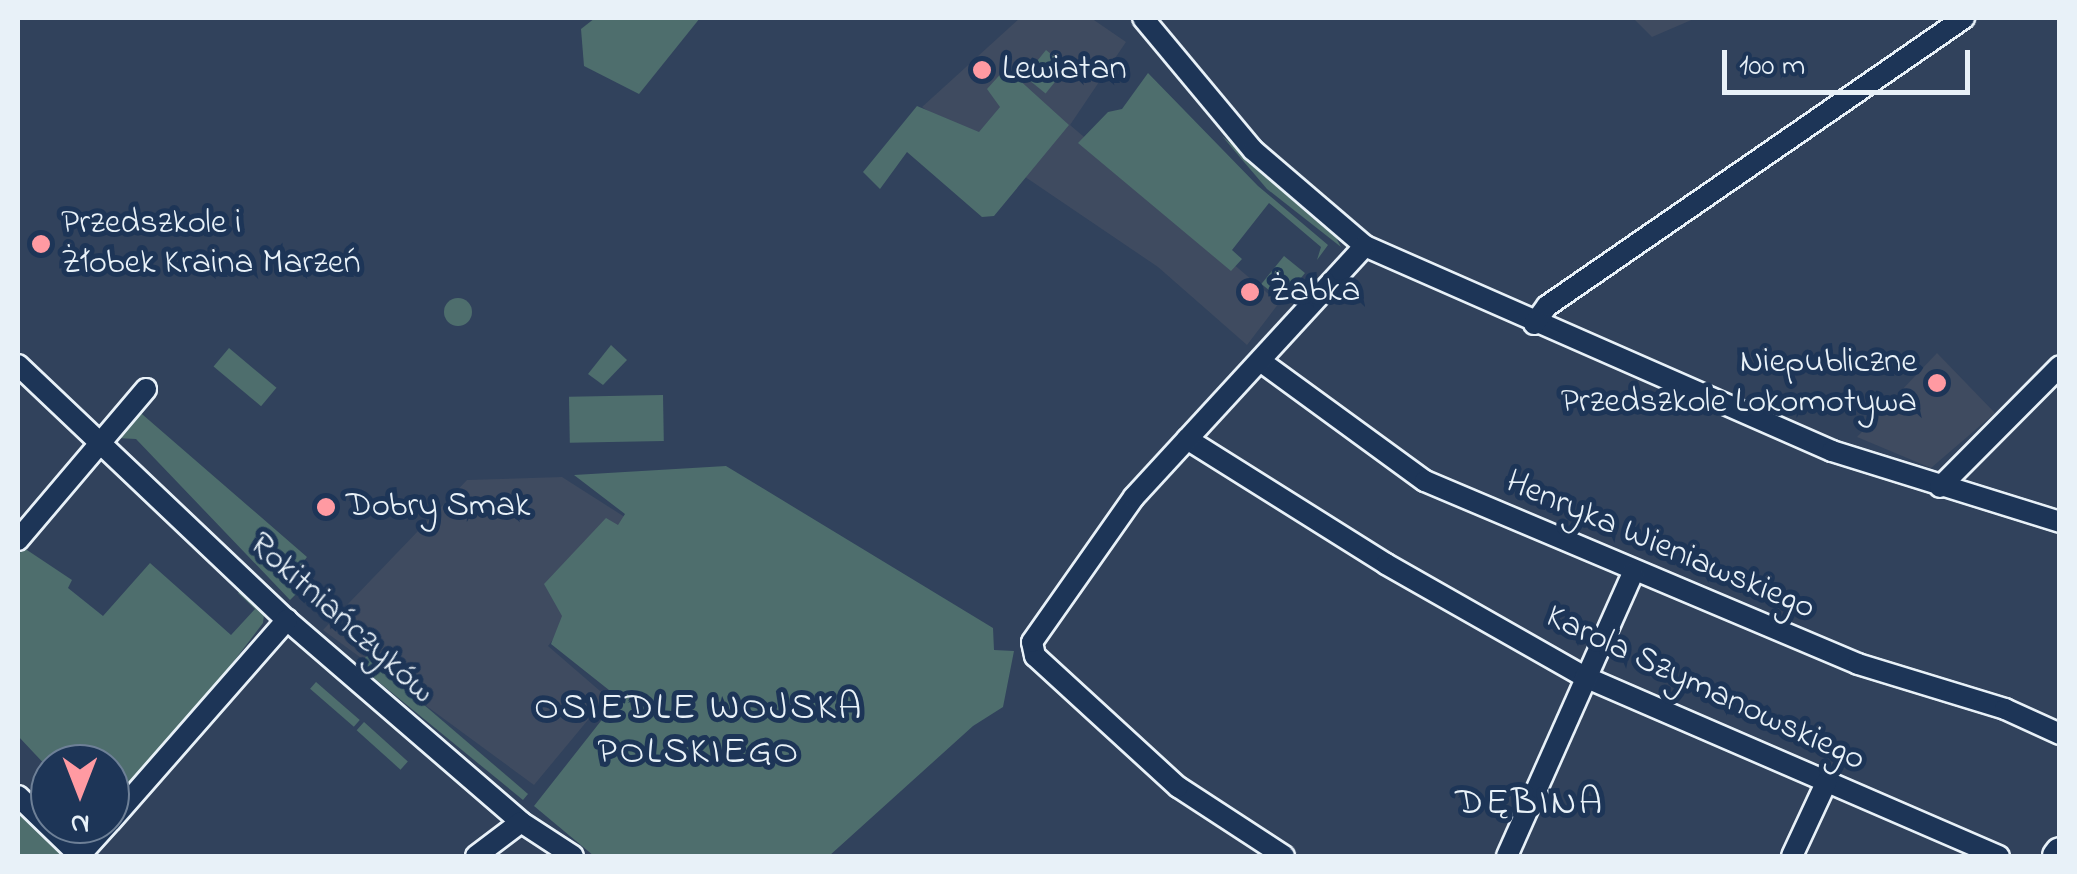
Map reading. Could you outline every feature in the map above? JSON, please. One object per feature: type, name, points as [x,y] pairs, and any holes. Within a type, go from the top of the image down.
[{"type":"street","points":[[1142,18],[1253,150],[1365,246],[1534,324],[1832,451],[2060,522]]},
{"type":"street","points":[[1534,324],[1546,306],[1964,18]]},
{"type":"street","points":[[1284,856],[1178,787],[1032,653],[1032,642],[1102,539],[1187,439],[1263,363],[1365,246]]},
{"type":"street","name":"Henryka Wieniawskiego","points":[[1263,363],[1425,482],[1633,573],[1858,664],[2005,709],[2060,734]]},
{"type":"street","name":"Rokitniańczyków","points":[[18,365],[104,441],[287,620],[521,822],[574,856]]},
{"type":"street","points":[[1940,487],[2060,366]]},
{"type":"street","points":[[18,540],[146,389]]},
{"type":"street","name":"Karola Szymanowskiego","points":[[1187,439],[1386,564],[1585,676],[1999,856]]},
{"type":"street","points":[[1507,856],[1633,573]]},
{"type":"street","points":[[130,799],[287,620]]},
{"type":"street","points":[[1792,856],[1826,783]]},
{"type":"street","points":[[18,796],[80,856]]},
{"type":"street","points":[[476,856],[521,822]]},
{"type":"shaded area","points":[[1020,18],[1091,18],[1126,42],[1070,125],[1279,303],[1247,345],[1158,267],[922,107]]},
{"type":"shaded area","points":[[1633,18],[1696,18],[1652,37]]},
{"type":"shaded area","name":"Niepubliczne Przedszkole Lokomotywa","points":[[1937,353],[1995,413],[1931,468],[1857,437]]},
{"type":"shaded area","points":[[562,477],[642,528],[548,646],[607,697],[534,785],[323,630],[467,480]]},
{"type":"green space","points":[[595,18],[700,18],[639,94],[584,66],[581,29]]},
{"type":"green space","points":[[1046,50],[1067,67],[1046,93],[1025,76]]},
{"type":"green space","points":[[1006,68],[1069,125],[994,216],[982,217],[907,152],[880,189],[863,172],[917,106],[979,132],[1000,107],[987,89]]},
{"type":"green space","points":[[1148,73],[1258,186],[1328,245],[1317,260],[1321,247],[1269,203],[1232,250],[1242,259],[1231,271],[1078,143],[1108,112],[1122,109]]},
{"type":"green space","points":[[1222,136],[1333,232],[1341,247],[1267,189]]},
{"type":"green space","points":[[1284,256],[1305,273],[1282,301],[1261,284]]},
{"type":"green space","points":[[458,298],[468,302],[472,312],[468,322],[458,326],[448,322],[444,312],[448,302]]},
{"type":"green space","points":[[611,345],[627,360],[603,385],[588,374]]},
{"type":"green space","points":[[229,348],[276,388],[261,406],[214,366]]},
{"type":"green space","points":[[663,395],[664,441],[570,443],[569,397]]},
{"type":"green space","points":[[135,408],[307,557],[288,582],[297,593],[290,600],[136,439],[117,438]]},
{"type":"green space","points":[[726,466],[993,628],[994,650],[1014,651],[1003,707],[973,726],[829,856],[594,856],[534,806],[619,698],[551,644],[562,616],[544,584],[606,518],[618,525],[625,514],[574,475]]},
{"type":"green space","points":[[24,548],[72,580],[68,588],[103,616],[150,563],[231,635],[255,609],[238,593],[244,587],[265,606],[263,623],[130,782],[130,744],[30,744],[30,749],[18,736],[18,555]]},
{"type":"green space","points":[[367,656],[528,794],[523,800],[358,665]]},
{"type":"green space","points":[[316,682],[360,720],[354,727],[310,689]]},
{"type":"green space","points":[[364,722],[408,761],[400,770],[357,730]]},
{"type":"green space","points":[[18,796],[30,808],[30,844],[67,844],[79,856],[18,856]]},
{"type":"place","name":"Lewiatan","points":[[982,70]]},
{"type":"place","name":"Przedszkole i Żłobek Kraina Marzeń","points":[[41,244]]},
{"type":"place","name":"Żabka","points":[[1250,292]]},
{"type":"place","name":"Niepubliczne Przedszkole Lokomotywa","points":[[1937,383]]},
{"type":"place","name":"Dobry Smak","points":[[326,507]]},
{"type":"district","name":"OSIEDLE WOJSKA POLSKIEGO","points":[[699,732]]},
{"type":"district","name":"DĘBINA","points":[[1530,805]]}]
